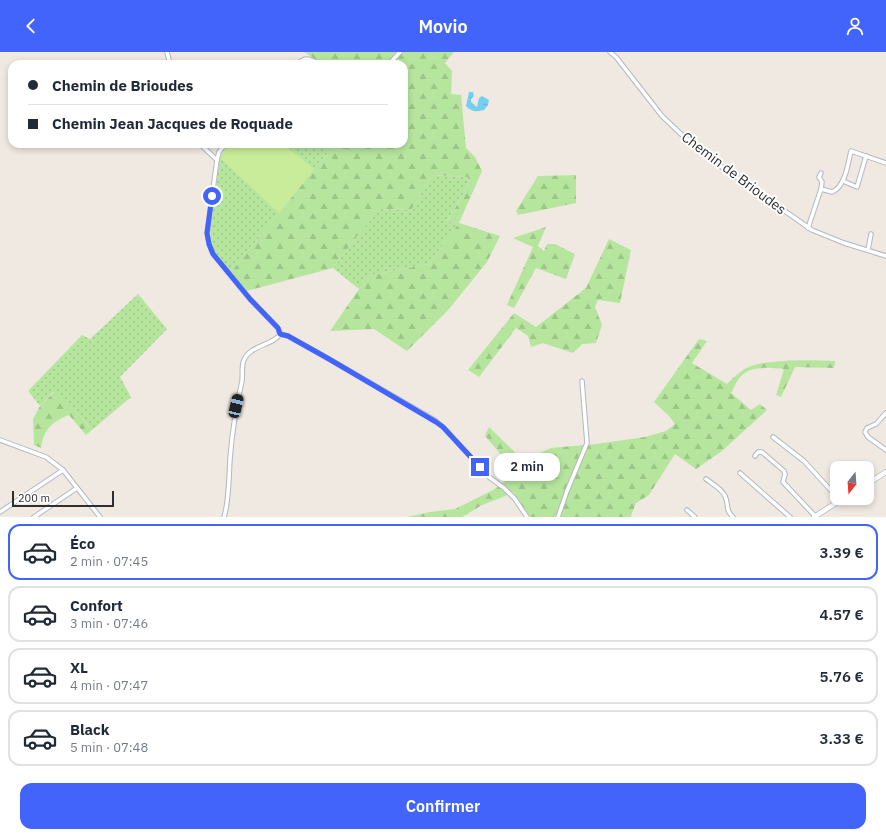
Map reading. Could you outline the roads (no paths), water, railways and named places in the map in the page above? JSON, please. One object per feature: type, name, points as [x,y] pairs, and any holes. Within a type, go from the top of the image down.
[{"type":"street","points":[[393,60],[400,52]]},
{"type":"street","name":"Chemin de Brioudes","points":[[610,52],[616,57],[662,116],[681,134],[723,168],[808,228],[844,243],[886,256]]},
{"type":"street","points":[[616,57],[620,52]]},
{"type":"street","points":[[204,148],[217,160]]},
{"type":"street","points":[[222,148],[219,152],[217,160],[207,233],[209,244],[213,254],[250,299],[278,328],[280,334]]},
{"type":"street","points":[[821,189],[834,192],[843,181],[851,151],[886,163]]},
{"type":"street","points":[[843,181],[857,187],[866,156]]},
{"type":"street","points":[[808,228],[821,189],[821,173]]},
{"type":"street","points":[[783,210],[785,206]]},
{"type":"street","points":[[868,250],[871,234]]},
{"type":"street","points":[[224,517],[236,406],[243,374],[243,363],[248,354],[261,345],[275,339],[280,334]]},
{"type":"street","points":[[280,334],[288,336],[329,359],[443,427],[489,477],[504,488],[527,517]]},
{"type":"street","points":[[558,517],[567,491],[588,444],[582,381]]},
{"type":"street","points":[[886,413],[876,424],[867,428],[865,432],[868,437],[886,450]]},
{"type":"street","points":[[773,437],[804,461],[830,488]]},
{"type":"street","points":[[0,440],[46,457],[63,470],[100,517]]},
{"type":"street","points":[[755,456],[758,452],[762,452],[784,472],[783,482],[815,517],[831,505]]},
{"type":"street","points":[[0,512],[63,470]]},
{"type":"street","points":[[874,480],[886,472]]},
{"type":"street","points":[[740,473],[790,517]]},
{"type":"street","points":[[706,478],[724,494],[727,510],[732,517]]},
{"type":"street","points":[[34,517],[77,488]]},
{"type":"street","points":[[687,510],[695,517]]},
{"type":"water","points":[[469,92],[473,92],[474,96],[471,99],[471,102],[477,107],[479,98],[482,96],[489,100],[488,105],[484,110],[474,111],[466,106]]}]
